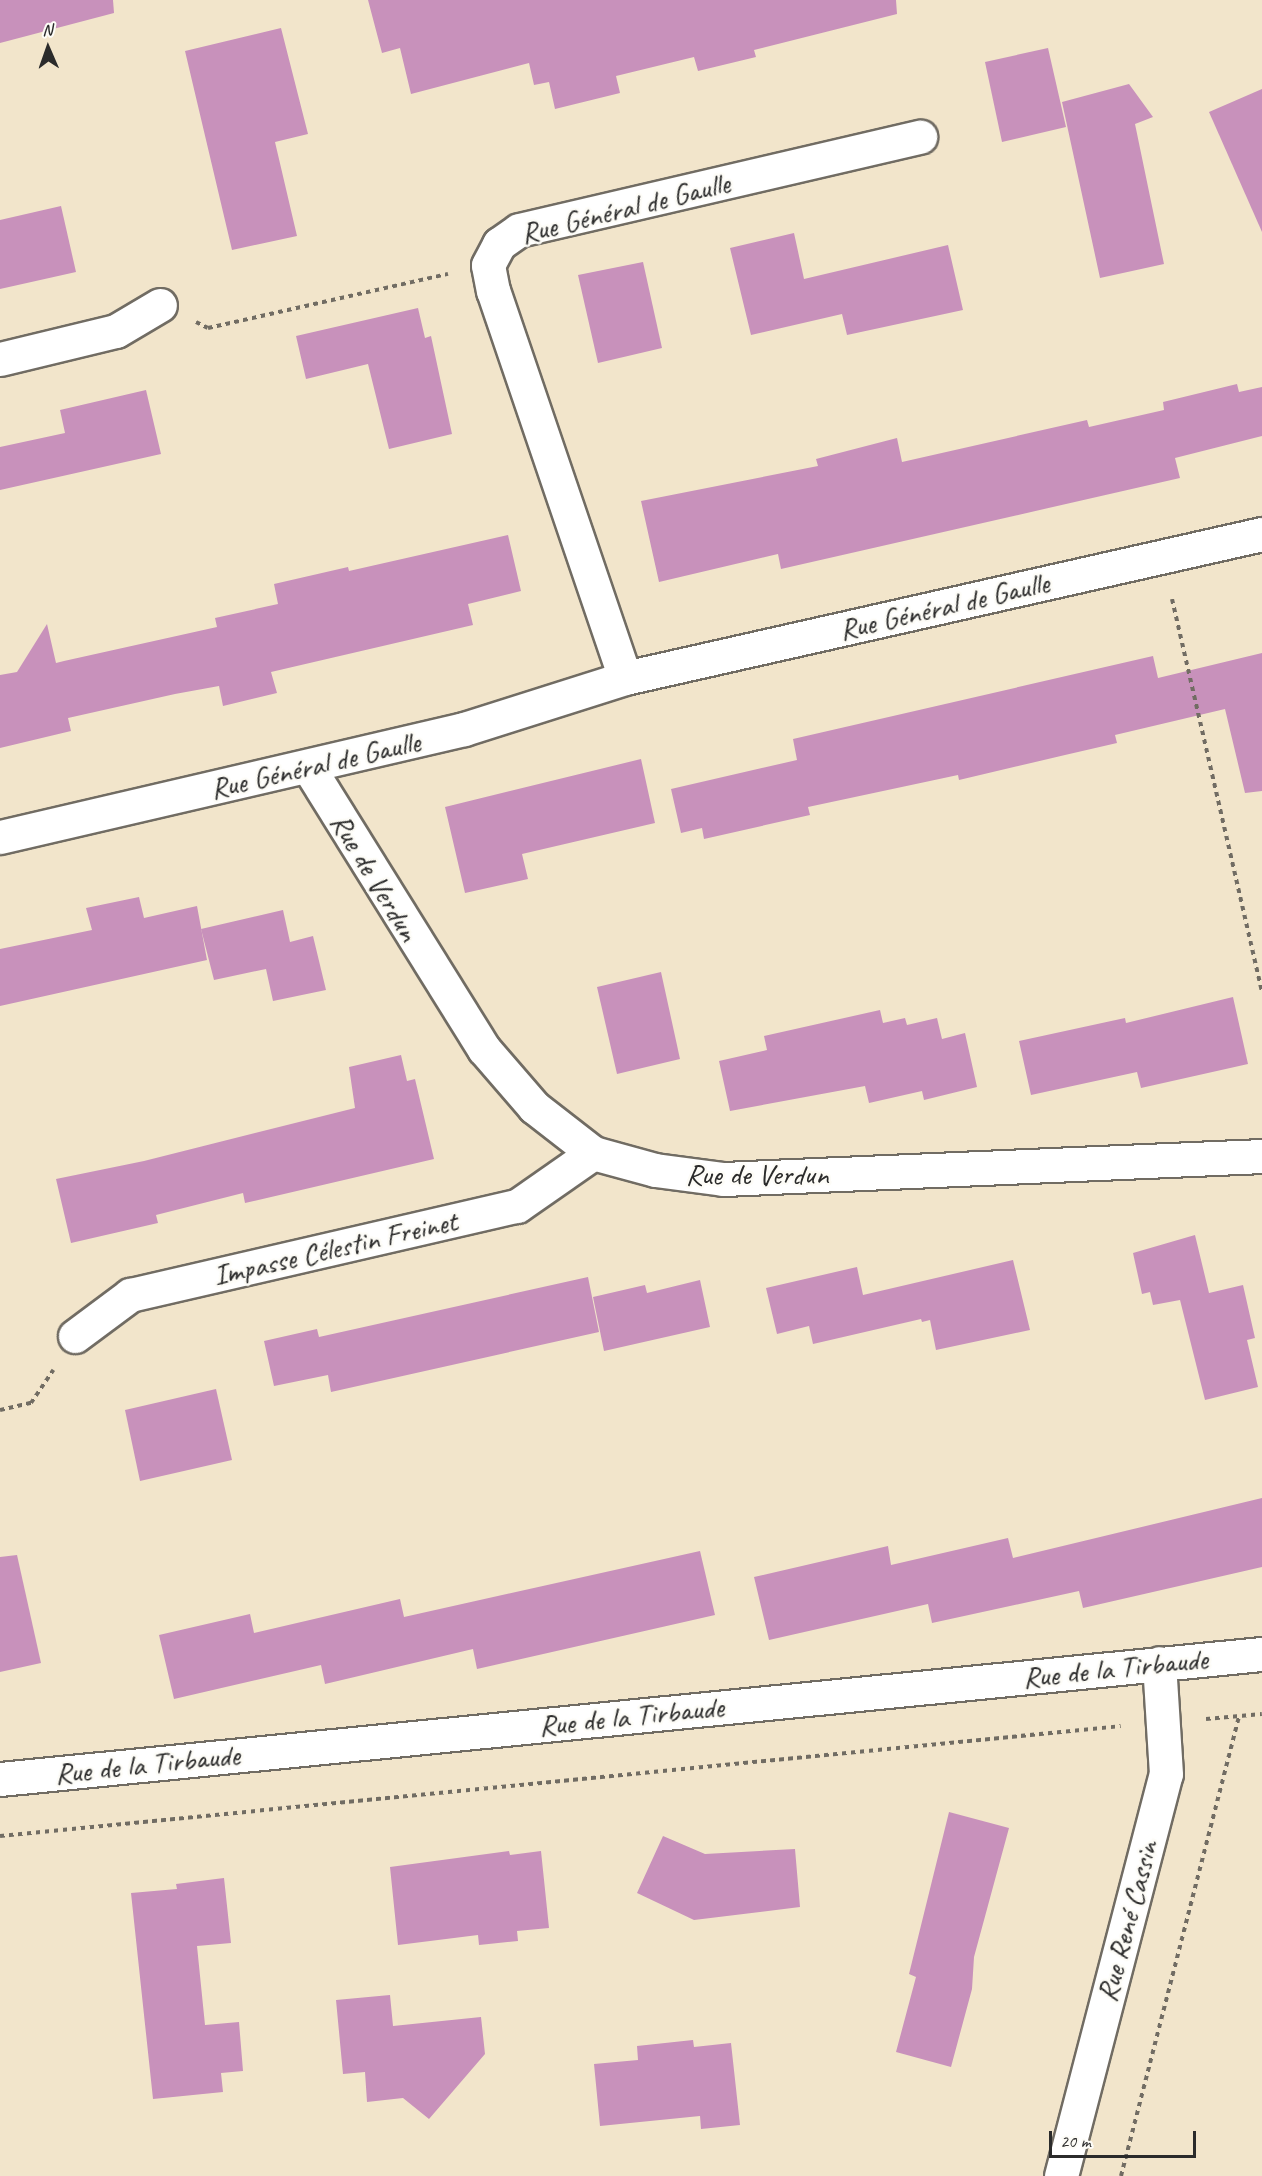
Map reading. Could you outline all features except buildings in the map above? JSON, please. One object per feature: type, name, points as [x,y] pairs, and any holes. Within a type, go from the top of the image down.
[{"type":"street","name":"Rue Général de Gaulle","points":[[625,678],[493,291],[488,265],[499,244],[519,230],[920,137]]},
{"type":"street","points":[[0,359],[116,331],[160,305]]},
{"type":"street","name":"Rue Général de Gaulle","points":[[0,837],[309,768],[464,729],[625,678],[1262,534]]},
{"type":"street","name":"Rue de Verdun","points":[[309,768],[484,1049],[534,1107],[593,1153],[656,1170],[723,1179],[1262,1156]]},
{"type":"street","name":"Impasse Célestin Freinet","points":[[75,1336],[130,1294],[517,1206],[593,1153]]},
{"type":"street","name":"Rue de la Tirbaude","points":[[0,1779],[1262,1654]]},
{"type":"street","name":"Rue René Cassin","points":[[1061,2176],[1166,1774],[1165,1722],[1159,1663]]},
{"type":"path","points":[[160,305],[208,328],[488,265]]},
{"type":"path","points":[[1162,557],[1262,992]]},
{"type":"path","points":[[0,1410],[31,1403],[75,1336]]},
{"type":"path","points":[[0,1836],[1262,1714]]},
{"type":"path","points":[[1121,2176],[1239,1716]]}]
